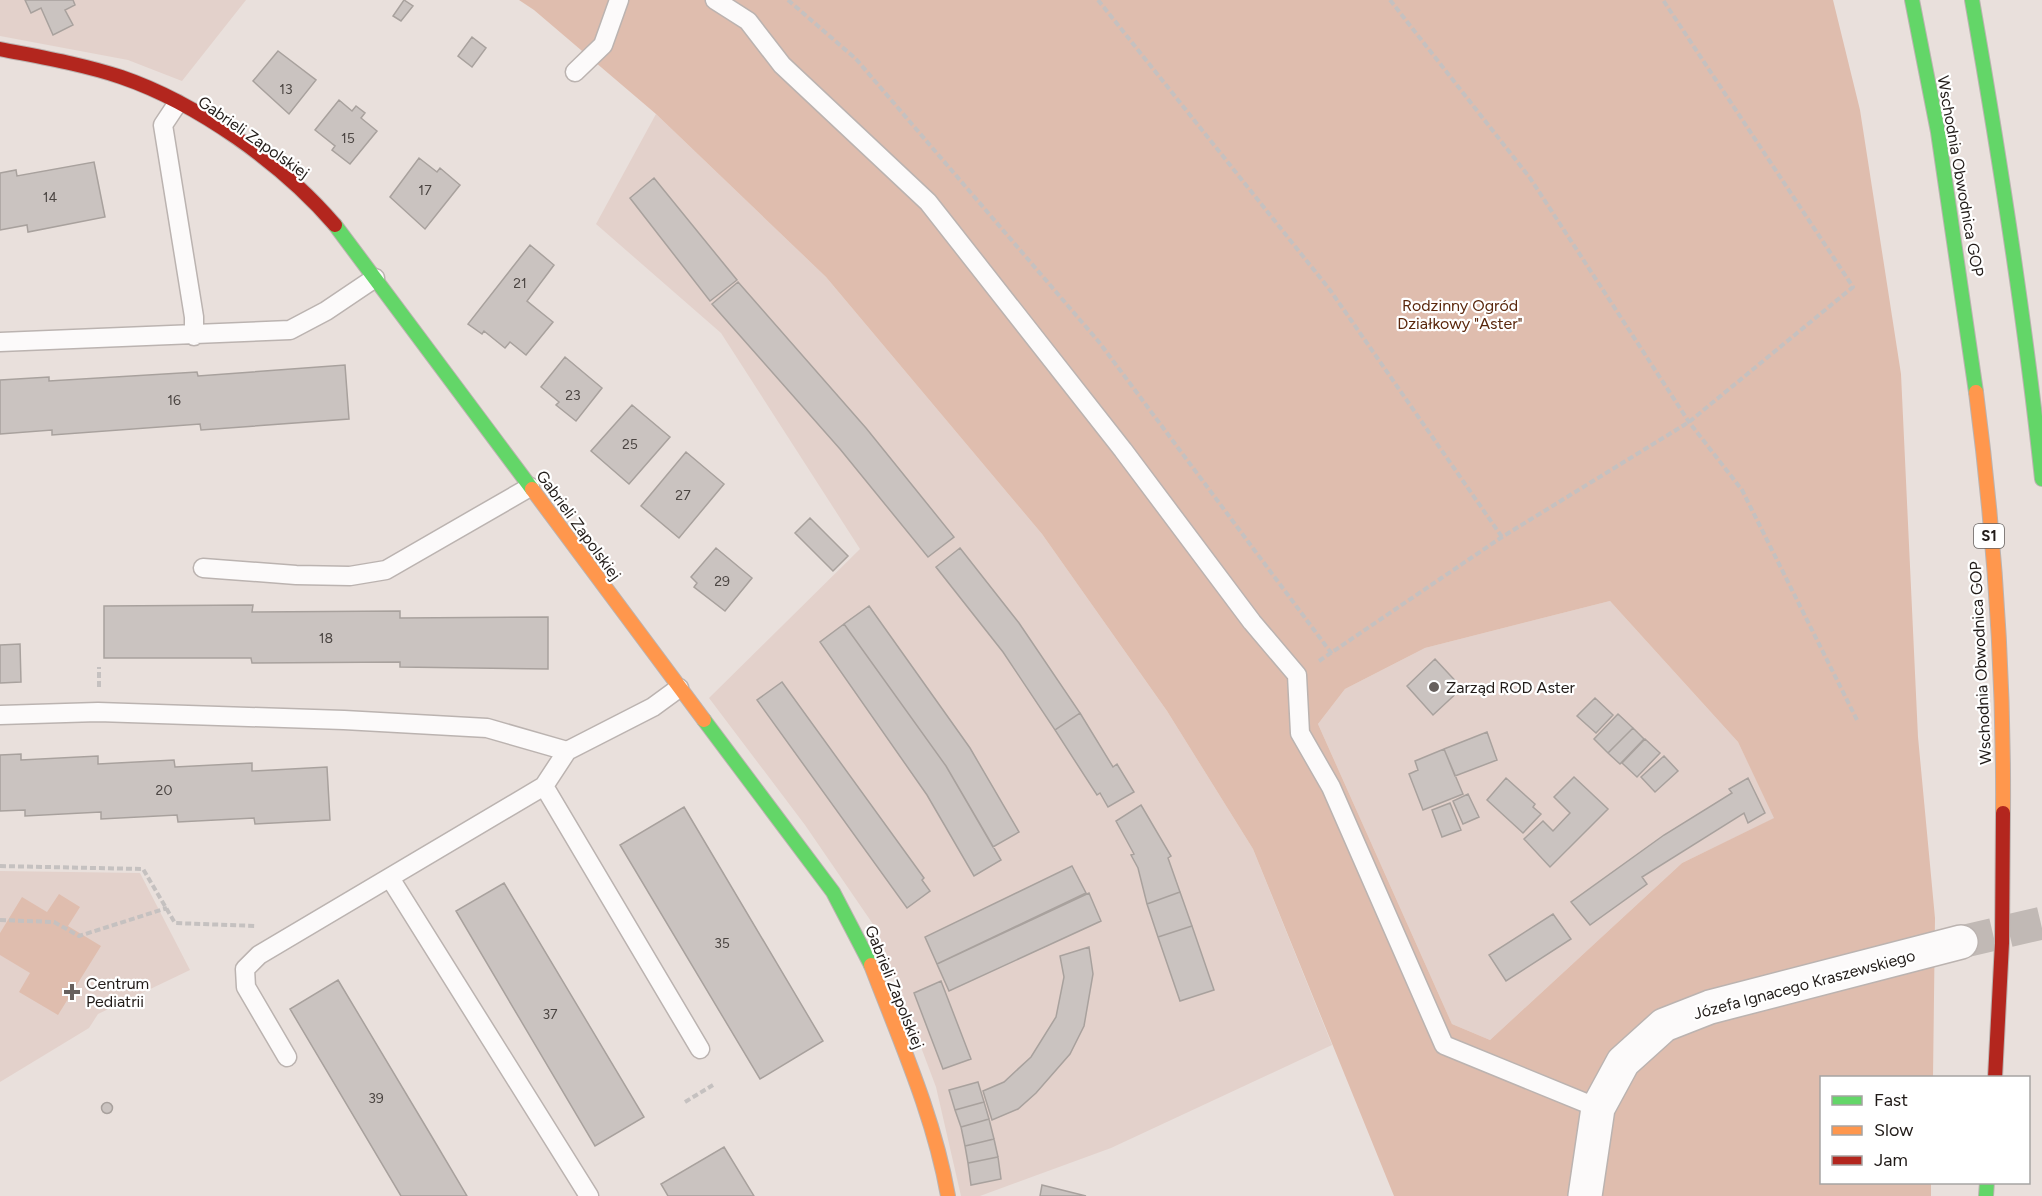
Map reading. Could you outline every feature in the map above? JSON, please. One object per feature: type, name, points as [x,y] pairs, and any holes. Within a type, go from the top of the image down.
[{"type":"main road","name":"Wschodnia Obwodnica GOP","points":[[1912,0],[1936,115],[1965,297],[1995,591],[2000,698],[2002,872],[1999,1015],[1995,1076]]},
{"type":"main road","points":[[1972,0],[2006,195],[2029,355],[2042,479]]},
{"type":"main road","name":"Gabrieli Zapolskiej","points":[[0,49],[122,77],[177,104],[249,150],[302,190],[333,223],[833,892],[865,949],[928,1113],[940,1151],[948,1196]]},
{"type":"street","name":"Józefa Ignacego Kraszewskiego","points":[[1585,1196],[1598,1108],[1623,1062],[1664,1025],[1710,1007],[1961,942]]},
{"type":"lane","points":[[575,72],[603,45],[619,0]]},
{"type":"lane","points":[[715,0],[748,21],[782,65],[928,202],[1123,450],[1252,622],[1297,675],[1300,734],[1331,787],[1444,1045],[1598,1108]]},
{"type":"lane","points":[[177,104],[163,125],[194,317],[195,336]]},
{"type":"lane","points":[[0,342],[195,336],[290,330],[326,311],[375,278]]},
{"type":"lane","points":[[203,568],[307,576],[350,576],[386,570],[530,487]]},
{"type":"lane","points":[[287,1058],[246,987],[245,969],[259,955],[544,786],[567,751],[653,707],[679,688]]},
{"type":"lane","points":[[0,715],[110,712],[344,720],[487,728],[567,751]]},
{"type":"lane","points":[[544,786],[700,1049]]},
{"type":"lane","points":[[390,878],[589,1196]]},
{"type":"path","points":[[788,0],[856,59],[1099,342],[1332,654]]},
{"type":"path","points":[[1098,0],[1330,290],[1502,537]]},
{"type":"path","points":[[1390,0],[1530,178],[1689,422],[1742,490],[1857,720]]},
{"type":"path","points":[[1297,675],[1332,654],[1502,537],[1689,422],[1853,287],[1663,0]]},
{"type":"path","points":[[0,866],[143,869],[175,923],[280,927],[291,934]]},
{"type":"path","points":[[0,921],[54,922],[79,936],[167,908]]},
{"type":"path","points":[[685,1102],[713,1085]]},
{"type":"shaded area","points":[[0,0],[246,0],[182,81],[128,60],[0,36]]},
{"type":"shaded area","points":[[656,114],[826,277],[1042,534],[1167,711],[1253,849],[1332,1045],[1111,1148],[980,1196],[961,1196],[936,1087],[877,930],[805,825],[709,698],[860,549],[721,333],[596,224]]},
{"type":"shaded area","points":[[1610,601],[1738,742],[1775,818],[1682,863],[1490,1040],[1452,1024],[1318,724],[1345,689],[1425,648]]},
{"type":"shaded area","name":"Centrum Pediatrii","points":[[0,871],[140,873],[190,970],[98,1014],[89,1028],[0,1082]]},
{"type":"green space","name":"Rodzinny Ogród Działkowy \"Aster\"","points":[[519,0],[1833,0],[1860,110],[1901,374],[1918,737],[1935,918],[1933,1076],[1820,1076],[1820,1184],[1931,1184],[1931,1196],[1394,1196],[1253,849],[1167,711],[1042,534],[826,277],[656,114],[534,10]],"holes":[[[1610,601],[1738,742],[1774,818],[1682,863],[1490,1040],[1452,1024],[1318,724],[1345,689],[1425,648]]]},
{"type":"green space","points":[[59,894],[80,907],[68,926],[101,946],[58,1015],[19,992],[30,973],[0,955],[0,933],[22,897],[47,912]]},
{"type":"building","points":[[25,0],[73,0],[75,5],[65,10],[73,25],[53,35],[41,8],[31,13]]},
{"type":"building","points":[[404,0],[413,6],[401,21],[393,16]]},
{"type":"building","points":[[472,37],[486,48],[472,67],[458,56]]},
{"type":"building","points":[[278,51],[316,80],[289,114],[253,81]]},
{"type":"building","points":[[339,100],[352,111],[356,106],[365,113],[361,118],[377,131],[350,164],[332,150],[335,146],[315,130]]},
{"type":"building","points":[[419,158],[437,172],[440,168],[460,185],[425,229],[390,197]]},
{"type":"building","points":[[94,162],[105,217],[28,232],[27,225],[0,230],[0,173],[16,170],[17,176]]},
{"type":"building","points":[[654,178],[737,280],[710,301],[630,198]]},
{"type":"building","points":[[530,245],[554,265],[527,301],[553,322],[526,355],[510,342],[505,348],[484,331],[482,334],[468,324]]},
{"type":"building","points":[[738,282],[866,428],[954,537],[928,557],[840,449],[712,304]]},
{"type":"building","points":[[565,357],[602,388],[576,421],[556,405],[559,402],[541,387]]},
{"type":"building","points":[[345,365],[349,419],[201,430],[200,424],[52,435],[52,430],[0,434],[0,380],[49,377],[49,381],[197,372],[198,376]]},
{"type":"building","points":[[632,405],[670,437],[629,484],[591,451]]},
{"type":"building","points":[[686,452],[724,484],[679,538],[641,506]]},
{"type":"building","points":[[810,518],[848,556],[833,571],[795,533]]},
{"type":"building","points":[[716,548],[752,578],[725,611],[694,587],[697,583],[691,577]]},
{"type":"building","points":[[960,548],[1019,623],[1080,713],[1055,730],[1003,652],[936,567]]},
{"type":"building","points":[[253,605],[252,612],[400,611],[400,618],[548,617],[548,669],[400,667],[400,662],[252,663],[251,658],[104,658],[104,606]]},
{"type":"building","points":[[869,606],[970,748],[1019,832],[993,847],[946,766],[844,624]]},
{"type":"building","points":[[844,624],[946,766],[1001,860],[974,876],[927,795],[820,642]]},
{"type":"building","points":[[20,644],[21,682],[0,683],[0,645]]},
{"type":"building","name":"Zarząd ROD Aster","points":[[1435,659],[1462,688],[1433,715],[1407,686]]},
{"type":"building","points":[[782,682],[924,878],[922,880],[930,891],[907,908],[757,700]]},
{"type":"building","points":[[1595,698],[1613,715],[1596,733],[1577,716]]},
{"type":"building","points":[[1080,713],[1113,767],[1117,764],[1134,792],[1108,807],[1100,793],[1097,795],[1055,730]]},
{"type":"building","points":[[1618,714],[1633,728],[1608,753],[1594,739]]},
{"type":"building","points":[[1633,728],[1644,739],[1620,764],[1608,753]]},
{"type":"building","points":[[1487,732],[1497,760],[1455,776],[1444,749]]},
{"type":"building","points":[[1645,739],[1660,753],[1637,777],[1622,763]]},
{"type":"building","points":[[1444,749],[1463,794],[1423,810],[1409,774],[1418,770],[1415,761]]},
{"type":"building","points":[[21,754],[21,760],[98,756],[98,764],[174,760],[175,767],[252,763],[252,771],[327,767],[330,820],[255,824],[254,818],[178,822],[177,815],[101,819],[101,812],[25,816],[25,810],[0,811],[0,755]]},
{"type":"building","points":[[1664,756],[1678,771],[1655,792],[1641,777]]},
{"type":"building","points":[[1574,777],[1608,809],[1550,867],[1524,839],[1543,821],[1553,831],[1570,813],[1554,797]]},
{"type":"building","points":[[1506,778],[1535,804],[1533,807],[1541,814],[1523,833],[1487,800]]},
{"type":"building","points":[[1748,778],[1765,813],[1748,823],[1744,813],[1642,877],[1647,884],[1590,925],[1571,902],[1664,835],[1732,793],[1729,789]]},
{"type":"building","points":[[1468,794],[1479,817],[1463,824],[1453,801]]},
{"type":"building","points":[[1450,803],[1461,830],[1442,837],[1432,810]]},
{"type":"building","points":[[1141,805],[1171,856],[1168,858],[1180,892],[1147,904],[1138,868],[1131,855],[1134,854],[1116,821]]},
{"type":"building","points":[[684,807],[823,1041],[760,1079],[620,845]]},
{"type":"building","points":[[1072,866],[1086,893],[937,964],[925,937]]},
{"type":"building","points":[[504,883],[644,1117],[595,1146],[456,911]]},
{"type":"building","points":[[1180,892],[1192,926],[1158,937],[1147,904]]},
{"type":"building","points":[[1089,893],[1101,921],[949,991],[937,964]]},
{"type":"building","points":[[1553,914],[1571,939],[1506,981],[1489,955]]},
{"type":"building","points":[[1192,926],[1214,990],[1180,1001],[1158,937]]},
{"type":"building","points":[[1089,947],[1093,974],[1084,1026],[1070,1054],[1036,1093],[1018,1109],[992,1120],[983,1091],[1004,1082],[1031,1057],[1056,1017],[1064,977],[1060,956]]},
{"type":"building","points":[[338,980],[467,1196],[401,1196],[290,1009]]},
{"type":"building","points":[[941,981],[971,1059],[943,1069],[914,993]]},
{"type":"building","points":[[978,1082],[984,1102],[955,1110],[949,1090]]},
{"type":"building","points":[[107,1102],[113,1108],[107,1114],[101,1108]]},
{"type":"building","points":[[984,1102],[989,1119],[961,1127],[955,1110]]},
{"type":"building","points":[[989,1119],[994,1139],[965,1146],[961,1127]]},
{"type":"building","points":[[994,1139],[998,1157],[968,1163],[965,1146]]},
{"type":"building","points":[[724,1147],[754,1196],[668,1196],[661,1184]]},
{"type":"building","points":[[998,1157],[1001,1179],[971,1185],[968,1163]]},
{"type":"building","points":[[1042,1185],[1086,1196],[1040,1196]]},
{"type":"tunnel","points":[[1961,942],[2042,923]]},
{"type":"traffic: fast","points":[[1912,0],[1938,132],[1976,392]]},
{"type":"traffic: fast","points":[[1972,0],[2011,239],[2042,479]]},
{"type":"traffic: fast","points":[[335,225],[532,489]]},
{"type":"traffic: fast","points":[[704,720],[833,892],[871,965]]},
{"type":"traffic: fast","points":[[1986,1196],[1987,1184]]},
{"type":"traffic: slow","points":[[1976,392],[1997,602],[2002,708],[2003,813]]},
{"type":"traffic: slow","points":[[532,489],[704,720]]},
{"type":"traffic: slow","points":[[871,965],[925,1108],[948,1196]]},
{"type":"traffic: jam","points":[[0,49],[106,72],[150,88],[179,103],[208,119],[264,158],[314,202],[335,225]]},
{"type":"traffic: jam","points":[[1995,1076],[2002,943],[2003,813]]},
{"type":"place","name":"Zarząd ROD Aster","points":[[1434,687]]},
{"type":"place","name":"Centrum Pediatrii","points":[[72,992]]}]
